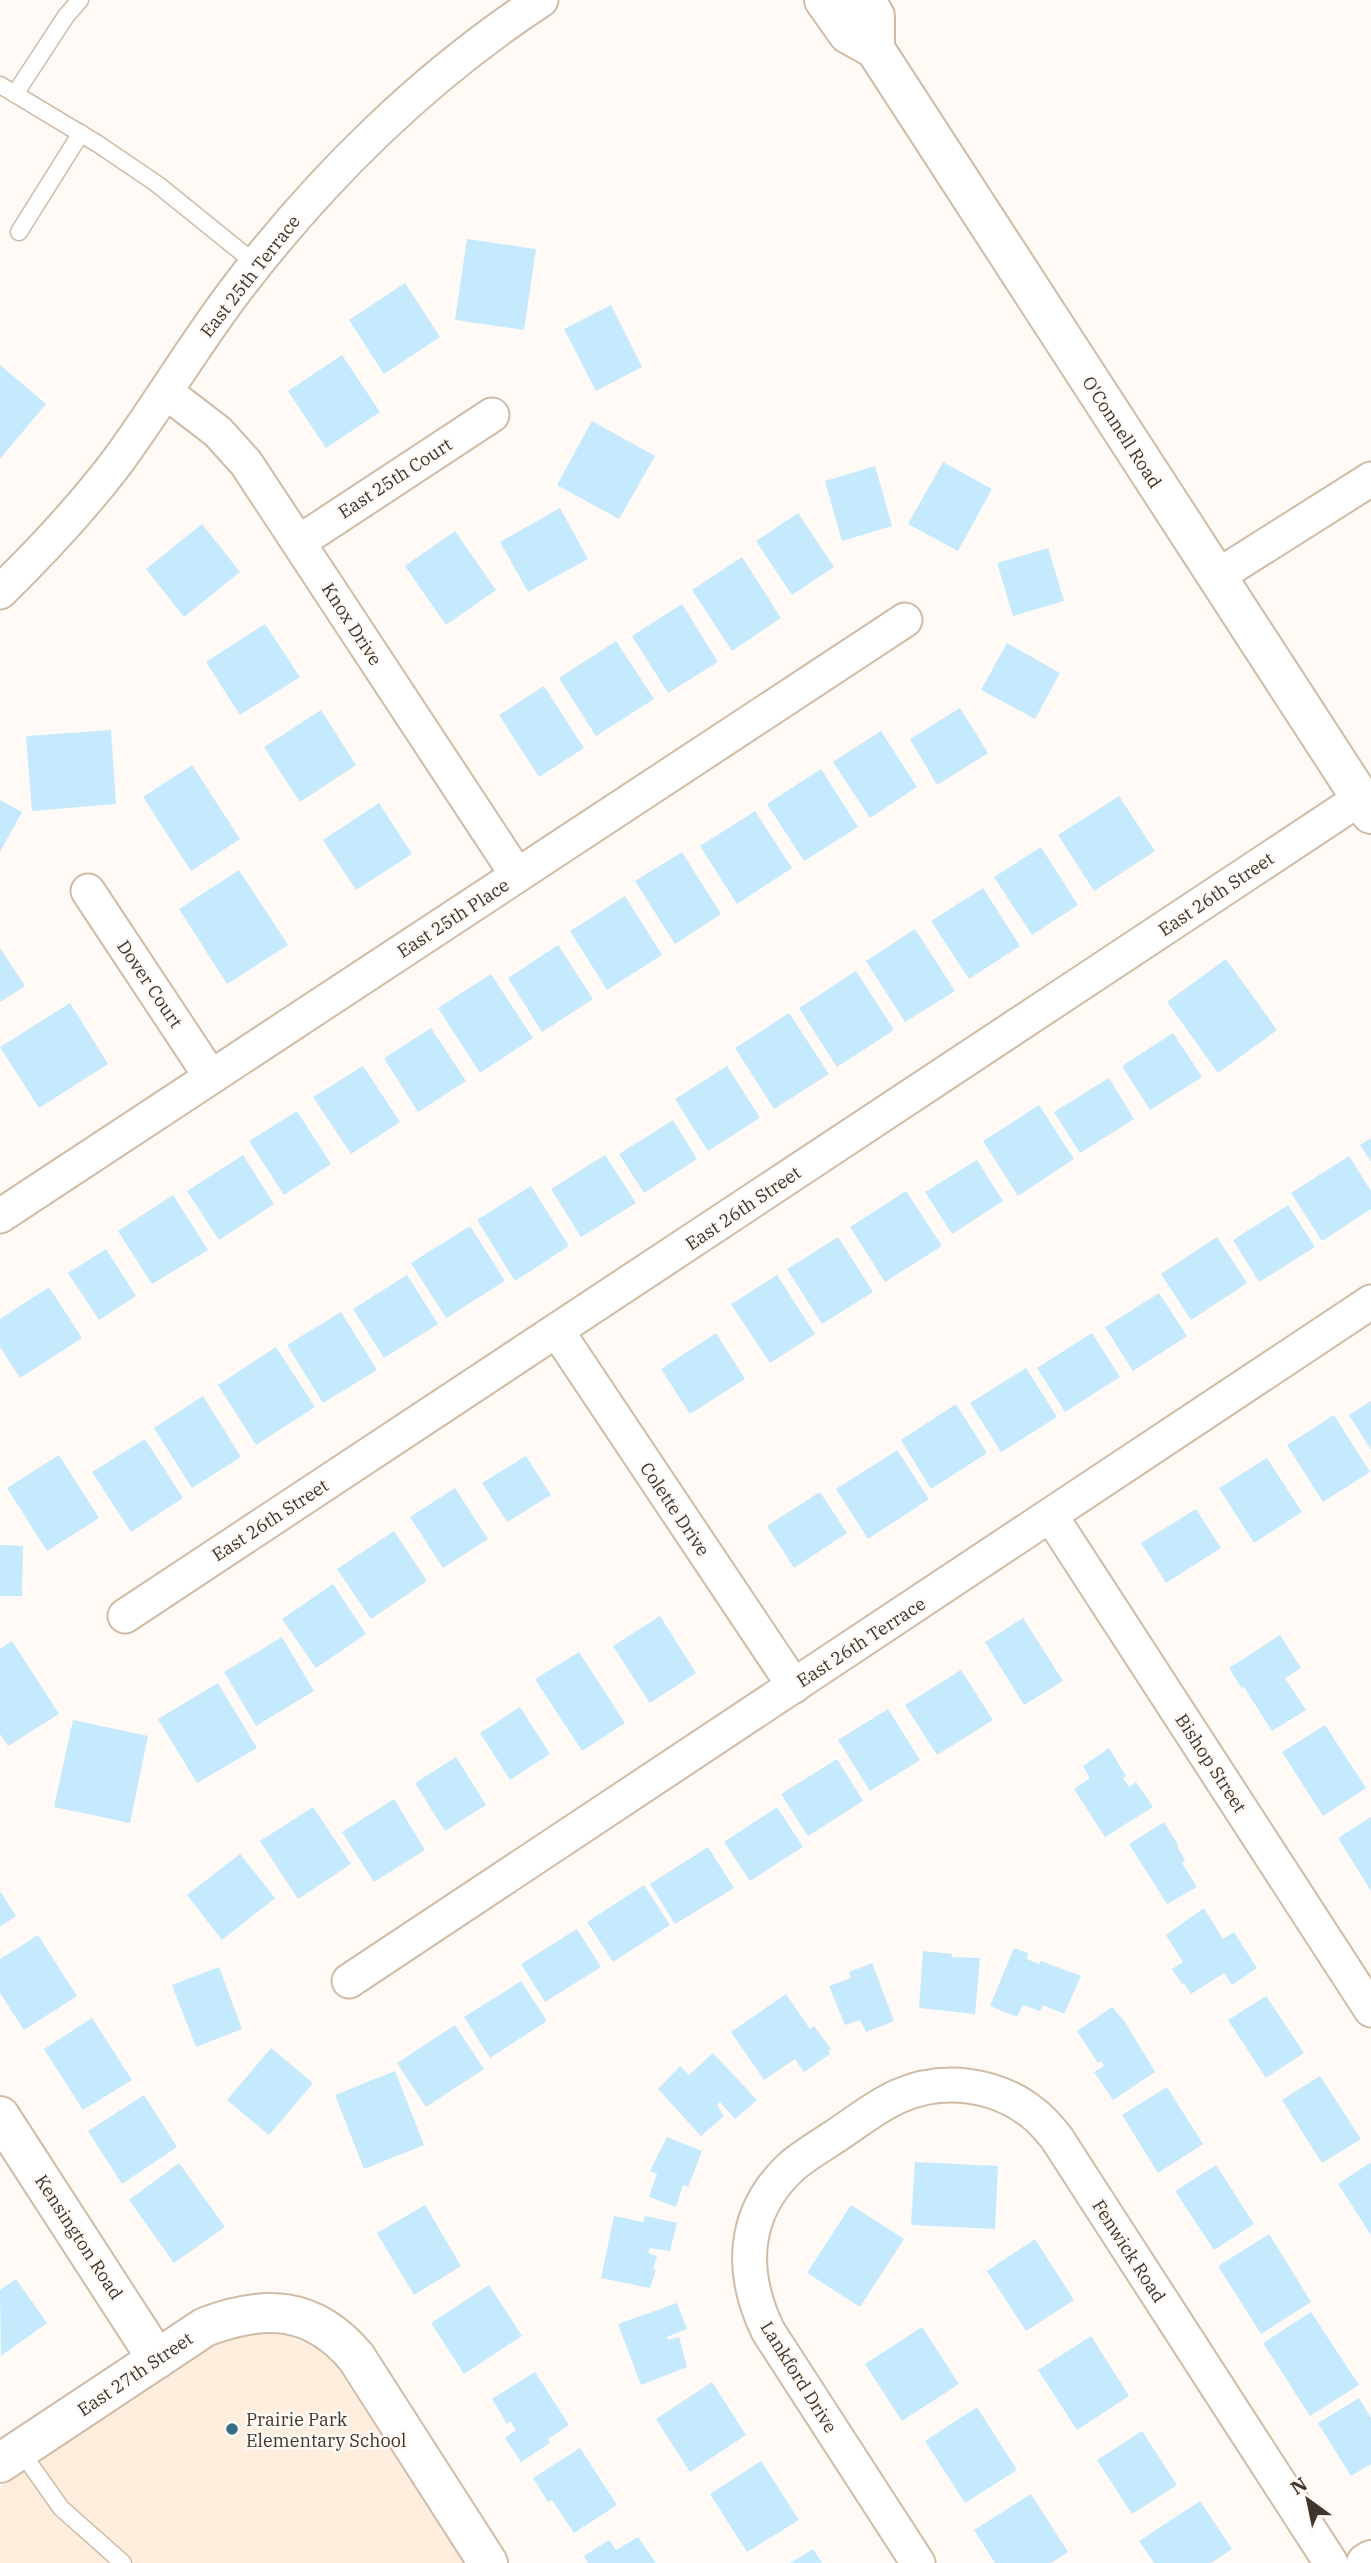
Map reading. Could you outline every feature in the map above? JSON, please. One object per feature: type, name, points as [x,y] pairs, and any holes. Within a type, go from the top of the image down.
[{"type":"street","name":"East 25th Terrace","points":[[4,581],[82,506],[256,264],[334,175],[434,81],[541,0]]},
{"type":"street","name":"O'Connell Road","points":[[824,0],[848,34],[875,49],[1366,806]]},
{"type":"street","points":[[865,0],[875,16],[875,49]]},
{"type":"street","name":"Knox Drive","points":[[166,392],[218,432],[246,463],[517,875]]},
{"type":"street","name":"East 25th Court","points":[[299,542],[492,415]]},
{"type":"street","points":[[1216,577],[1371,479]]},
{"type":"street","name":"East 25th Place","points":[[0,1216],[905,620]]},
{"type":"street","name":"East 26th Street","points":[[125,1616],[556,1331],[1366,806]]},
{"type":"street","name":"Dover Court","points":[[88,891],[211,1077]]},
{"type":"street","name":"East 26th Terrace","points":[[349,1981],[1371,1302]]},
{"type":"street","name":"Colette Drive","points":[[556,1331],[794,1686]]},
{"type":"street","name":"Bishop Street","points":[[1051,1516],[1371,2010]]},
{"type":"street","name":"Fenwick Road","points":[[848,2128],[896,2097],[922,2088],[950,2084],[979,2087],[1008,2097],[1034,2114],[1056,2137],[1331,2563]]},
{"type":"street","name":"Kensington Road","points":[[0,2116],[157,2359]]},
{"type":"street","name":"Lankford Drive","points":[[848,2128],[793,2165],[772,2188],[757,2218],[749,2248],[749,2278],[757,2307],[768,2331],[918,2563]]},
{"type":"street","name":"East 27th Street","points":[[10,2457],[205,2327],[228,2318],[256,2312],[281,2313],[321,2326],[344,2343],[356,2357],[478,2559]]},
{"type":"street","points":[[1366,2563],[1371,2560]]},
{"type":"lane","points":[[15,94],[66,16],[80,0]]},
{"type":"lane","points":[[0,85],[156,184],[256,264]]},
{"type":"lane","points":[[19,232],[81,134]]},
{"type":"lane","points":[[10,2457],[61,2508],[123,2563]]},
{"type":"shaded area","name":"Prairie Park Elementary School","points":[[245,2333],[282,2334],[319,2349],[332,2360],[464,2563],[0,2563],[0,2487],[212,2346]]},
{"type":"building","points":[[467,239],[536,249],[524,330],[455,320]]},
{"type":"building","points":[[405,283],[440,337],[384,374],[349,320]]},
{"type":"building","points":[[611,305],[642,367],[596,391],[564,329]]},
{"type":"building","points":[[342,355],[380,412],[326,448],[288,391]]},
{"type":"building","points":[[0,365],[46,404],[0,459]]},
{"type":"building","points":[[592,421],[655,456],[619,519],[557,485]]},
{"type":"building","points":[[943,462],[992,489],[958,551],[908,524]]},
{"type":"building","points":[[875,466],[892,526],[842,541],[825,481]]},
{"type":"building","points":[[560,508],[588,559],[528,592],[500,542]]},
{"type":"building","points":[[798,513],[834,567],[792,595],[756,541]]},
{"type":"building","points":[[202,524],[240,572],[184,617],[146,569]]},
{"type":"building","points":[[455,531],[496,590],[446,625],[405,566]]},
{"type":"building","points":[[1048,548],[1064,601],[1013,616],[997,563]]},
{"type":"building","points":[[742,557],[781,618],[732,651],[692,590]]},
{"type":"building","points":[[682,604],[718,662],[668,693],[632,636]]},
{"type":"building","points":[[265,624],[300,677],[240,715],[206,662]]},
{"type":"building","points":[[616,641],[654,699],[596,736],[559,678]]},
{"type":"building","points":[[1007,643],[1060,673],[1035,719],[981,690]]},
{"type":"building","points":[[544,686],[584,748],[539,777],[499,715]]},
{"type":"building","points":[[960,708],[988,753],[937,785],[910,739]]},
{"type":"building","points":[[321,710],[356,765],[300,802],[264,747]]},
{"type":"building","points":[[111,730],[116,804],[32,811],[26,736]]},
{"type":"building","points":[[881,731],[917,787],[870,818],[833,762]]},
{"type":"building","points":[[192,765],[240,839],[191,871],[143,797]]},
{"type":"building","points":[[821,769],[858,827],[804,861],[767,804]]},
{"type":"building","points":[[1119,796],[1155,851],[1094,891],[1058,835]]},
{"type":"building","points":[[0,800],[22,812],[0,852]]},
{"type":"building","points":[[379,803],[412,854],[356,890],[323,840]]},
{"type":"building","points":[[755,811],[792,868],[737,904],[700,846]]},
{"type":"building","points":[[1041,847],[1078,905],[1032,935],[994,877]]},
{"type":"building","points":[[682,852],[721,914],[675,944],[635,881]]},
{"type":"building","points":[[239,870],[288,945],[227,984],[179,909]]},
{"type":"building","points":[[983,888],[1020,946],[969,979],[931,921]]},
{"type":"building","points":[[625,896],[662,955],[607,990],[570,931]]},
{"type":"building","points":[[915,929],[955,991],[905,1022],[866,961]]},
{"type":"building","points":[[558,945],[593,999],[542,1032],[508,978]]},
{"type":"building","points":[[0,948],[25,986],[0,1002]]},
{"type":"building","points":[[1226,959],[1277,1030],[1218,1073],[1167,1002]]},
{"type":"building","points":[[856,971],[894,1030],[837,1067],[799,1008]]},
{"type":"building","points":[[491,974],[533,1038],[480,1073],[438,1008]]},
{"type":"building","points":[[70,1003],[108,1064],[39,1108],[0,1047]]},
{"type":"building","points":[[789,1013],[829,1074],[774,1109],[735,1048]]},
{"type":"building","points":[[431,1028],[466,1081],[418,1112],[384,1058]]},
{"type":"building","points":[[1173,1033],[1202,1077],[1150,1110],[1122,1066]]},
{"type":"building","points":[[363,1066],[400,1122],[351,1154],[313,1097]]},
{"type":"building","points":[[727,1066],[760,1118],[708,1151],[675,1099]]},
{"type":"building","points":[[1109,1078],[1134,1119],[1080,1153],[1054,1112]]},
{"type":"building","points":[[1039,1105],[1074,1159],[1018,1196],[983,1141]]},
{"type":"building","points":[[297,1111],[331,1164],[284,1195],[249,1141]]},
{"type":"building","points":[[673,1120],[697,1159],[644,1193],[619,1154]]},
{"type":"building","points":[[1371,1138],[1371,1162],[1360,1145]]},
{"type":"building","points":[[243,1155],[274,1204],[219,1240],[187,1191]]},
{"type":"building","points":[[605,1155],[636,1203],[581,1237],[551,1189]]},
{"type":"building","points":[[1349,1156],[1371,1191],[1371,1209],[1322,1241],[1291,1193]]},
{"type":"building","points":[[977,1160],[1003,1201],[952,1234],[925,1192]]},
{"type":"building","points":[[531,1186],[569,1246],[515,1281],[477,1220]]},
{"type":"building","points":[[906,1191],[942,1246],[885,1282],[850,1227]]},
{"type":"building","points":[[173,1195],[208,1250],[152,1284],[118,1231]]},
{"type":"building","points":[[1288,1205],[1315,1247],[1259,1282],[1233,1240]]},
{"type":"building","points":[[470,1226],[505,1281],[446,1318],[411,1263]]},
{"type":"building","points":[[838,1237],[873,1292],[822,1324],[787,1269]]},
{"type":"building","points":[[1217,1237],[1247,1283],[1191,1320],[1161,1274]]},
{"type":"building","points":[[106,1249],[136,1296],[99,1320],[68,1273]]},
{"type":"building","points":[[407,1275],[438,1324],[384,1358],[353,1309]]},
{"type":"building","points":[[777,1275],[815,1334],[770,1363],[731,1304]]},
{"type":"building","points":[[49,1287],[82,1338],[20,1378],[0,1347],[0,1319]]},
{"type":"building","points":[[1159,1293],[1187,1336],[1133,1371],[1105,1327]]},
{"type":"building","points":[[341,1312],[377,1370],[323,1403],[287,1345]]},
{"type":"building","points":[[716,1333],[745,1379],[690,1414],[661,1369]]},
{"type":"building","points":[[1092,1333],[1120,1377],[1065,1412],[1037,1368]]},
{"type":"building","points":[[276,1347],[315,1407],[256,1445],[218,1385]]},
{"type":"building","points":[[1026,1368],[1057,1417],[1001,1452],[970,1403]]},
{"type":"building","points":[[203,1396],[241,1457],[192,1488],[154,1428]]},
{"type":"building","points":[[1371,1401],[1371,1450],[1349,1415]]},
{"type":"building","points":[[956,1404],[987,1453],[931,1489],[901,1440]]},
{"type":"building","points":[[1334,1415],[1370,1472],[1323,1502],[1287,1445]]},
{"type":"building","points":[[145,1439],[183,1498],[131,1532],[92,1472]]},
{"type":"building","points":[[897,1450],[929,1499],[868,1539],[836,1489]]},
{"type":"building","points":[[59,1455],[99,1518],[47,1551],[7,1488]]},
{"type":"building","points":[[526,1456],[551,1495],[507,1522],[482,1483]]},
{"type":"building","points":[[1267,1458],[1302,1512],[1254,1543],[1219,1488]]},
{"type":"building","points":[[455,1488],[488,1539],[443,1568],[410,1517]]},
{"type":"building","points":[[820,1492],[847,1533],[794,1568],[767,1526]]},
{"type":"building","points":[[1196,1509],[1221,1548],[1166,1583],[1141,1543]]},
{"type":"building","points":[[394,1531],[427,1581],[371,1619],[337,1569]]},
{"type":"building","points":[[0,1545],[23,1546],[22,1596],[0,1596]]},
{"type":"building","points":[[333,1584],[366,1634],[316,1668],[282,1619]]},
{"type":"building","points":[[660,1616],[696,1673],[650,1703],[613,1646]]},
{"type":"building","points":[[1023,1618],[1063,1681],[1024,1705],[985,1642]]},
{"type":"building","points":[[1280,1635],[1301,1668],[1285,1678],[1306,1710],[1272,1731],[1229,1668]]},
{"type":"building","points":[[282,1637],[314,1691],[256,1726],[224,1672]]},
{"type":"building","points":[[12,1641],[59,1714],[8,1746],[0,1734],[0,1649]]},
{"type":"building","points":[[579,1652],[625,1723],[582,1751],[535,1679]]},
{"type":"building","points":[[961,1670],[993,1720],[937,1755],[905,1705]]},
{"type":"building","points":[[218,1683],[257,1748],[197,1783],[158,1719]]},
{"type":"building","points":[[520,1707],[550,1754],[510,1780],[480,1733]]},
{"type":"building","points":[[888,1709],[920,1760],[870,1791],[838,1740]]},
{"type":"building","points":[[73,1720],[148,1736],[130,1823],[54,1807]]},
{"type":"building","points":[[1325,1725],[1366,1788],[1323,1816],[1282,1752]]},
{"type":"building","points":[[1109,1748],[1126,1776],[1123,1778],[1129,1787],[1136,1782],[1153,1807],[1105,1837],[1074,1789],[1090,1778],[1083,1766]]},
{"type":"building","points":[[456,1757],[486,1805],[445,1831],[415,1783]]},
{"type":"building","points":[[837,1759],[863,1801],[808,1836],[781,1794]]},
{"type":"building","points":[[394,1799],[425,1850],[374,1882],[342,1832]]},
{"type":"building","points":[[313,1807],[351,1864],[298,1899],[260,1841]]},
{"type":"building","points":[[777,1807],[803,1847],[750,1881],[724,1842]]},
{"type":"building","points":[[1371,1817],[1371,1891],[1338,1838]]},
{"type":"building","points":[[1164,1822],[1185,1860],[1182,1863],[1197,1887],[1167,1904],[1129,1844]]},
{"type":"building","points":[[708,1847],[734,1888],[675,1924],[650,1884]]},
{"type":"building","points":[[240,1854],[275,1898],[222,1940],[187,1895]]},
{"type":"building","points":[[644,1885],[670,1925],[613,1962],[587,1922]]},
{"type":"building","points":[[0,1891],[16,1916],[0,1927]]},
{"type":"building","points":[[1204,1908],[1223,1939],[1234,1932],[1257,1968],[1232,1985],[1224,1973],[1191,1994],[1172,1969],[1183,1962],[1166,1935]]},
{"type":"building","points":[[577,1929],[601,1967],[545,2002],[521,1964]]},
{"type":"building","points":[[38,1935],[77,1996],[24,2030],[0,1993],[0,1959]]},
{"type":"building","points":[[1014,1948],[1028,1953],[1027,1959],[1039,1964],[1041,1961],[1081,1976],[1064,2014],[1043,2005],[1040,2011],[1023,2005],[1017,2017],[990,2006]]},
{"type":"building","points":[[923,1951],[952,1954],[952,1957],[980,1958],[975,2014],[919,2008]]},
{"type":"building","points":[[872,1963],[894,2021],[866,2032],[860,2020],[845,2025],[829,1986],[851,1978],[849,1972]]},
{"type":"building","points":[[219,1967],[242,2029],[196,2047],[172,1985]]},
{"type":"building","points":[[521,1981],[547,2021],[490,2058],[464,2017]]},
{"type":"building","points":[[786,1994],[810,2029],[814,2026],[831,2049],[828,2051],[830,2054],[804,2072],[795,2059],[764,2080],[731,2032]]},
{"type":"building","points":[[1266,1996],[1304,2053],[1266,2078],[1228,2020]]},
{"type":"building","points":[[1112,2007],[1125,2022],[1155,2072],[1113,2100],[1094,2072],[1104,2066],[1101,2061],[1098,2063],[1077,2031]]},
{"type":"building","points":[[92,2018],[132,2080],[83,2110],[44,2049]]},
{"type":"building","points":[[455,2025],[484,2069],[426,2107],[397,2063]]},
{"type":"building","points":[[271,2048],[313,2083],[269,2135],[227,2100]]},
{"type":"building","points":[[713,2053],[757,2100],[735,2119],[720,2102],[717,2105],[724,2116],[701,2136],[658,2089],[680,2066],[689,2075]]},
{"type":"building","points":[[395,2071],[424,2145],[364,2169],[335,2095]]},
{"type":"building","points":[[1320,2076],[1361,2139],[1322,2163],[1282,2100]]},
{"type":"building","points":[[1167,2087],[1203,2144],[1158,2173],[1122,2115]]},
{"type":"building","points":[[144,2095],[177,2147],[122,2184],[88,2131]]},
{"type":"building","points":[[667,2137],[702,2151],[688,2187],[683,2185],[676,2207],[649,2197],[657,2174],[650,2171]]},
{"type":"building","points":[[915,2162],[998,2166],[995,2229],[911,2225]]},
{"type":"building","points":[[1371,2162],[1371,2235],[1338,2184]]},
{"type":"building","points":[[179,2163],[225,2227],[174,2263],[129,2200]]},
{"type":"building","points":[[1216,2165],[1254,2224],[1214,2250],[1175,2191]]},
{"type":"building","points":[[425,2205],[461,2266],[414,2295],[377,2233]]},
{"type":"building","points":[[851,2205],[904,2239],[860,2307],[807,2273]]},
{"type":"building","points":[[614,2216],[643,2222],[645,2216],[677,2223],[670,2251],[650,2248],[648,2253],[657,2256],[650,2288],[601,2278]]},
{"type":"building","points":[[1269,2234],[1311,2302],[1261,2334],[1218,2266]]},
{"type":"building","points":[[1035,2239],[1074,2300],[1026,2331],[987,2271]]},
{"type":"building","points":[[16,2279],[47,2323],[1,2356],[0,2290]]},
{"type":"building","points":[[489,2285],[522,2336],[464,2374],[431,2323]]},
{"type":"building","points":[[677,2303],[687,2329],[667,2337],[668,2340],[679,2337],[687,2367],[641,2385],[618,2324]]},
{"type":"building","points":[[1311,2312],[1359,2385],[1310,2416],[1263,2343]]},
{"type":"building","points":[[922,2327],[959,2384],[902,2421],[865,2364]]},
{"type":"building","points":[[1091,2336],[1129,2396],[1077,2430],[1038,2370]]},
{"type":"building","points":[[535,2372],[569,2425],[548,2439],[550,2443],[521,2462],[505,2438],[516,2430],[510,2421],[507,2424],[492,2399]]},
{"type":"building","points":[[712,2382],[746,2435],[690,2472],[656,2419]]},
{"type":"building","points":[[1359,2398],[1371,2418],[1371,2464],[1351,2476],[1318,2423]]},
{"type":"building","points":[[977,2407],[1017,2470],[965,2503],[925,2441]]},
{"type":"building","points":[[1142,2431],[1177,2485],[1132,2514],[1097,2460]]},
{"type":"building","points":[[580,2448],[617,2505],[574,2533],[552,2500],[548,2502],[533,2478]]},
{"type":"building","points":[[761,2461],[799,2520],[747,2552],[710,2494]]},
{"type":"building","points":[[1031,2494],[1068,2552],[1051,2563],[995,2563],[974,2530]]},
{"type":"building","points":[[1200,2501],[1232,2549],[1211,2563],[1154,2563],[1139,2541]]},
{"type":"building","points":[[638,2537],[656,2563],[588,2563],[584,2556],[609,2540],[616,2550]]},
{"type":"building","points":[[813,2549],[822,2563],[790,2563]]},
{"type":"place","name":"Prairie Park Elementary School","points":[[232,2429]]}]
